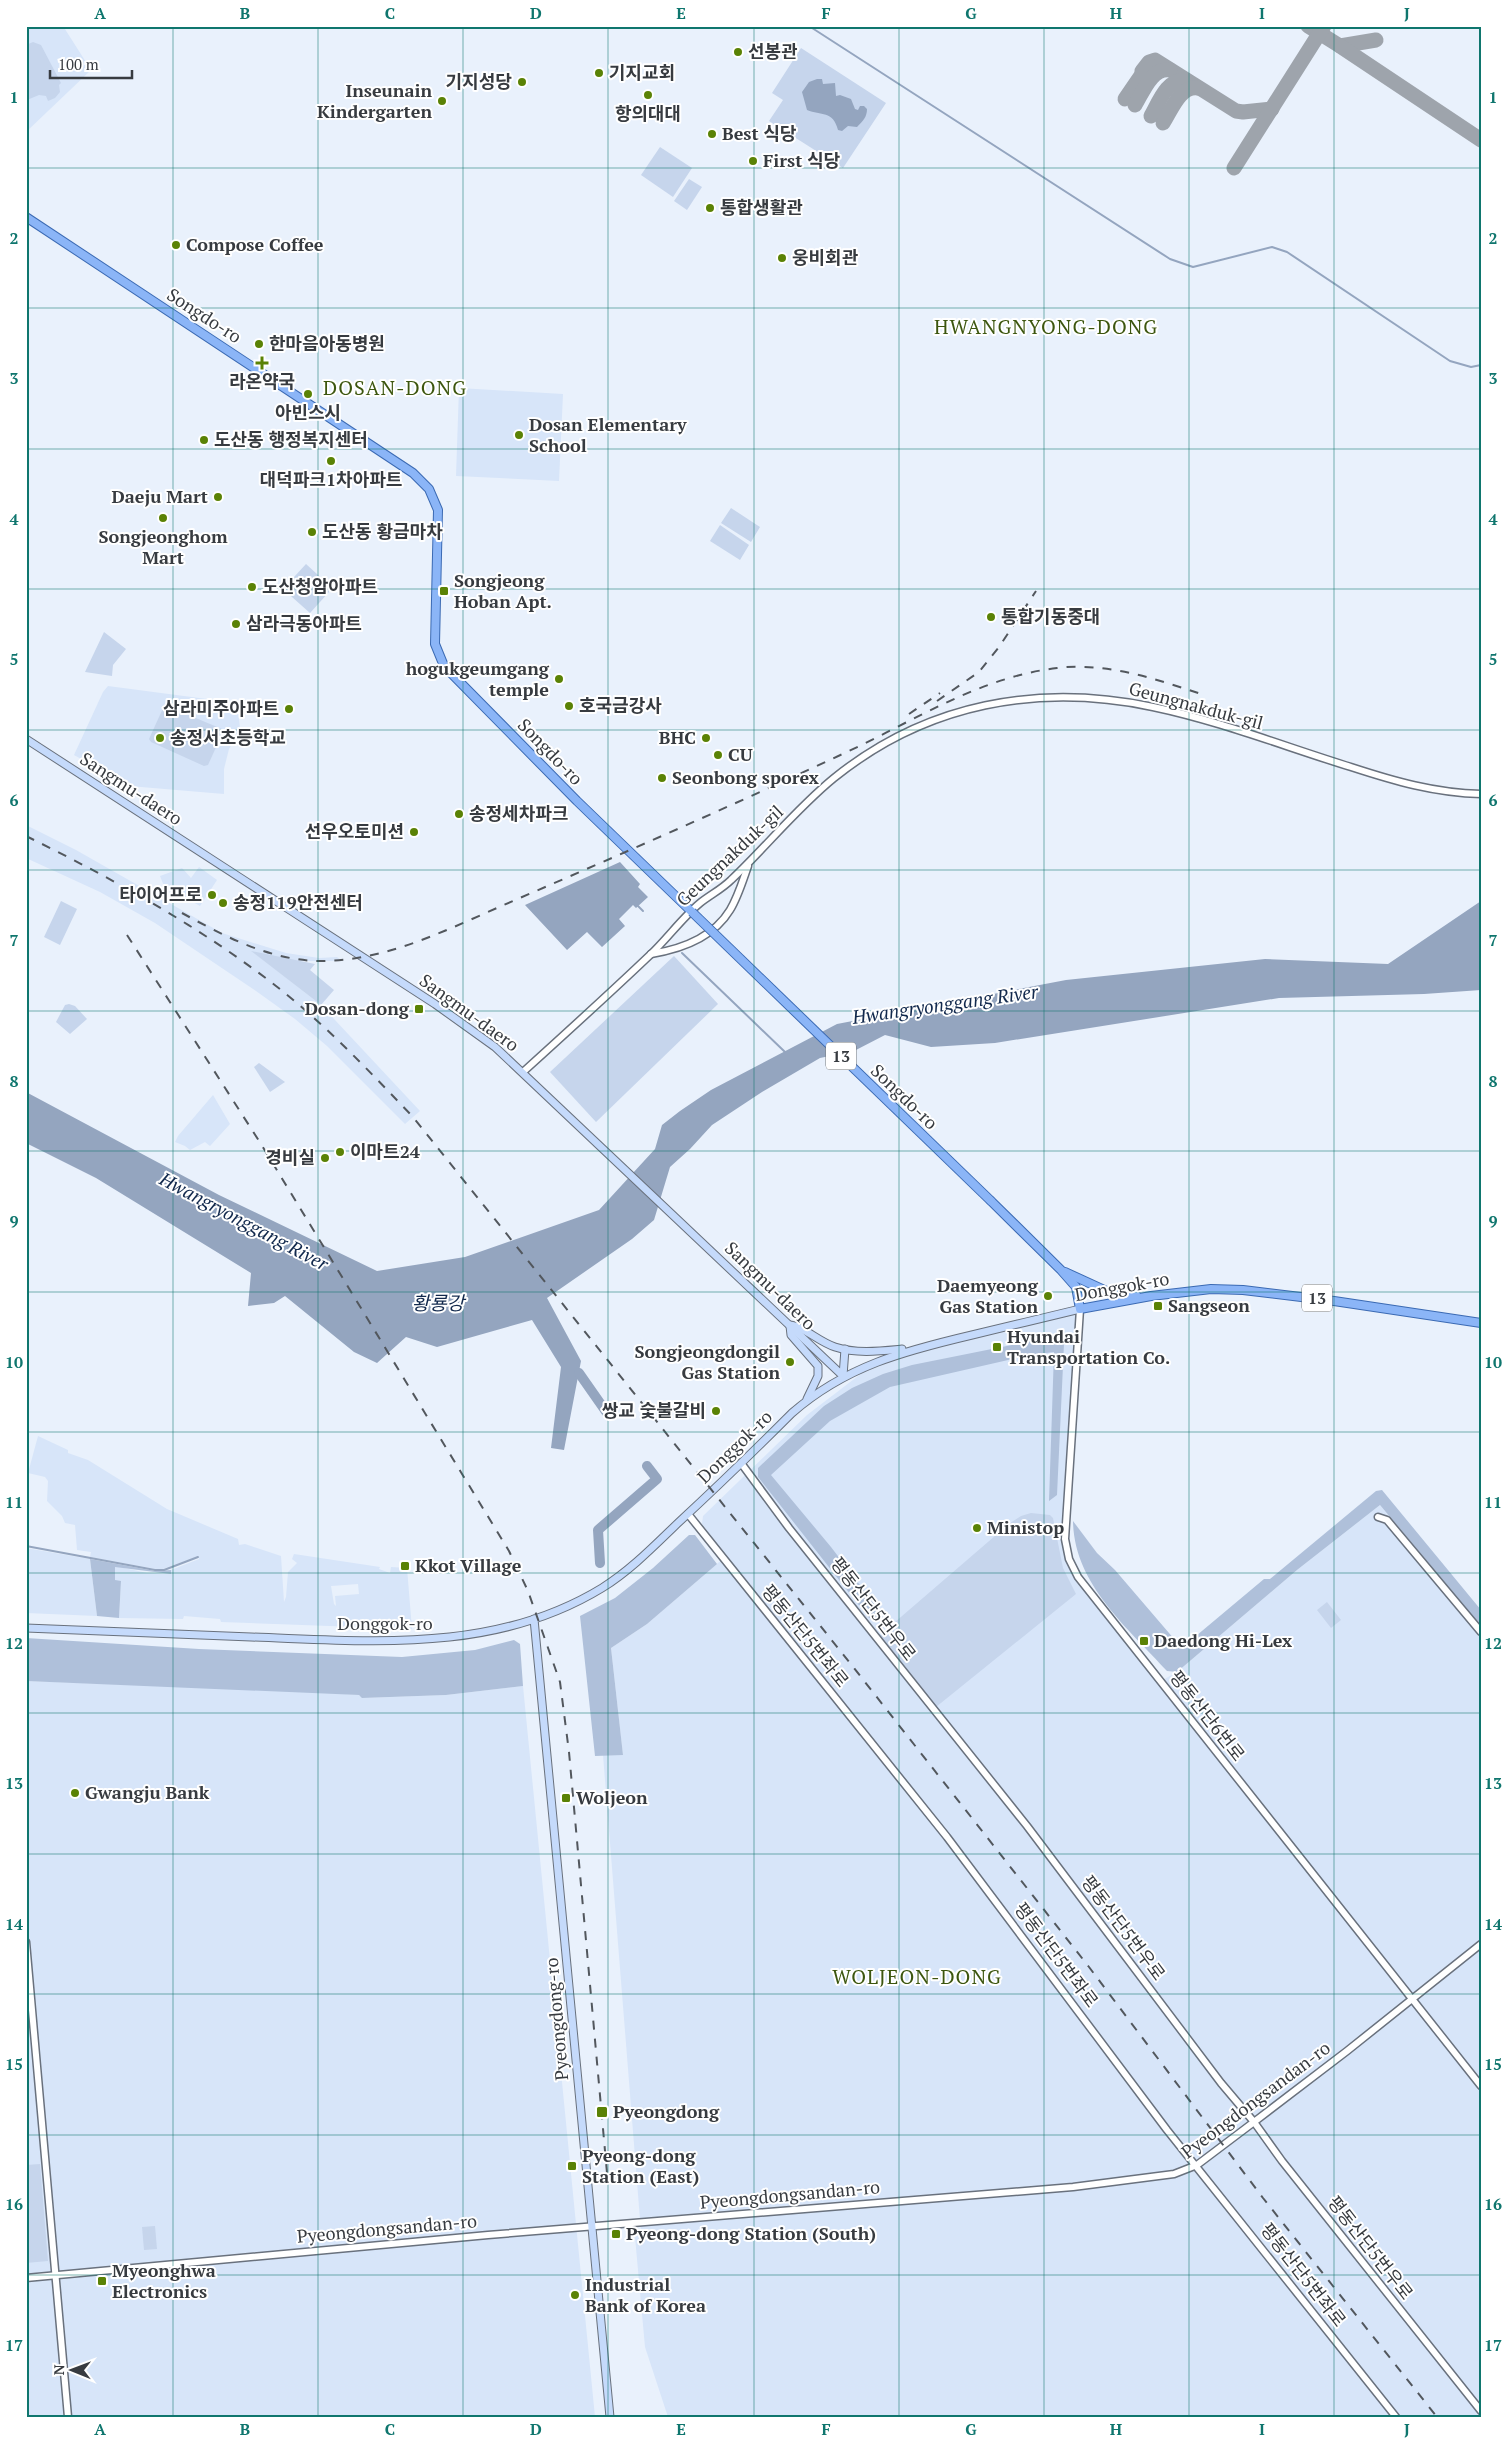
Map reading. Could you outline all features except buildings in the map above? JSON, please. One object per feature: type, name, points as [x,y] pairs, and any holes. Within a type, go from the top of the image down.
[{"type":"main road","name":"Songdo-ro","points":[[26,217],[336,421],[418,478],[431,494],[438,510],[434,644],[444,666],[577,801],[1061,1270],[1076,1287],[1080,1309]]},
{"type":"main road","name":"Sangmu-daero","points":[[26,739],[435,1004],[495,1047],[843,1376]]},
{"type":"main road","name":"13","points":[[1061,1270],[1113,1294],[1151,1296]]},
{"type":"main road","name":"Donggok-ro","points":[[26,1628],[307,1639],[442,1640],[476,1634],[534,1619],[603,1587],[645,1555],[806,1401],[843,1376],[879,1360],[912,1349],[1080,1309],[1151,1296],[1211,1289],[1250,1290],[1481,1323]]},
{"type":"main road","points":[[806,1401],[818,1376],[818,1366],[791,1335],[790,1326],[799,1326],[818,1341],[845,1349],[864,1351],[912,1349]]},
{"type":"main road","points":[[843,1376],[845,1349]]},
{"type":"main road","name":"Pyeongdong-ro","points":[[534,1619],[610,2417]]},
{"type":"street","name":"Geungnakduk-gil","points":[[525,1074],[651,954],[692,912],[728,883],[750,862],[832,780],[874,748],[929,721],[964,709],[1017,700],[1065,696],[1106,699],[1155,708],[1413,787],[1460,794],[1481,794]]},
{"type":"street","points":[[651,954],[689,946],[725,917],[735,901],[750,862]]},
{"type":"street","name":"평동산단6번로","points":[[1080,1309],[1065,1530],[1069,1559],[1078,1577],[1414,1998],[1481,2086]]},
{"type":"street","name":"평동산단5번우로","points":[[741,1464],[1027,1826],[1221,2083],[1254,2122],[1282,2161],[1481,2411]]},
{"type":"street","name":"평동산단5번좌로","points":[[688,1514],[947,1837],[1167,2130],[1197,2165],[1396,2417]]},
{"type":"street","points":[[1378,1517],[1387,1520],[1481,1632]]},
{"type":"street","points":[[26,1942],[68,2417]]},
{"type":"street","name":"Pyeongdongsandan-ro","points":[[26,2278],[281,2253],[1073,2187],[1160,2177],[1186,2171],[1197,2165],[1481,1944]]},
{"type":"shaded area","points":[[26,26],[63,26],[91,70],[26,132]]},
{"type":"shaded area","points":[[33,42],[41,45],[61,83],[59,85],[60,92],[55,98],[48,101],[46,96],[39,95],[27,100],[26,97],[26,45]]},
{"type":"shaded area","points":[[801,48],[886,103],[843,168],[769,121],[783,100],[772,93]]},
{"type":"shaded area","points":[[660,147],[692,168],[673,197],[641,175]]},
{"type":"shaded area","points":[[689,179],[702,187],[687,210],[674,201]]},
{"type":"shaded area","points":[[459,388],[563,394],[559,481],[456,476]]},
{"type":"shaded area","points":[[731,508],[760,527],[751,542],[721,523]]},
{"type":"shaded area","points":[[720,525],[749,545],[740,560],[710,541]]},
{"type":"shaded area","points":[[306,564],[330,586],[329,592],[310,613],[283,589]]},
{"type":"shaded area","points":[[104,632],[126,649],[113,665],[112,676],[85,672]]},
{"type":"shaded area","name":"송정서초등학교","points":[[108,686],[237,703],[241,736],[234,740],[229,749],[224,769],[224,794],[129,786],[74,755],[103,692]]},
{"type":"shaded area","points":[[164,706],[222,729],[223,732],[208,765],[204,766],[151,742],[149,739]]},
{"type":"shaded area","points":[[26,825],[76,850],[222,933],[286,953],[319,958],[337,957],[342,961],[297,961],[253,952],[321,1005],[420,1111],[405,1124],[327,1046],[295,1019],[256,991],[155,923],[100,892],[26,858]]},
{"type":"shaded area","points":[[199,867],[217,880],[200,906],[164,886],[160,876],[182,868],[191,878]]},
{"type":"shaded area","points":[[61,901],[77,909],[60,945],[44,937]]},
{"type":"shaded area","points":[[251,951],[315,964],[310,970],[334,990],[321,1005]]},
{"type":"shaded area","points":[[674,956],[718,1004],[596,1122],[550,1072]]},
{"type":"shaded area","points":[[65,1005],[75,1006],[87,1019],[70,1034],[56,1022]]},
{"type":"shaded area","points":[[259,1063],[285,1082],[270,1092],[254,1067]]},
{"type":"shaded area","points":[[213,1095],[230,1124],[210,1146],[205,1142],[190,1150],[175,1142],[178,1136]]},
{"type":"shaded area","points":[[1080,1309],[1065,1539],[1078,1577],[1161,1681],[1177,1672],[1297,1570],[1380,1505],[1481,1627],[1481,2417],[668,2417],[645,2347],[635,2237],[641,2232],[603,1755],[623,1755],[611,1648],[647,1624],[726,1556],[702,1524],[703,1516],[807,1415],[879,1360]]},
{"type":"shaded area","points":[[1056,1336],[1064,1344],[1057,1495],[1049,1501],[1054,1352],[1030,1355],[890,1387],[830,1421],[771,1475],[831,1547],[882,1614],[875,1619],[869,1618],[758,1477],[758,1468],[824,1406],[852,1388],[883,1374],[912,1365]]},
{"type":"shaded area","points":[[38,1436],[68,1450],[68,1453],[88,1460],[167,1509],[238,1539],[239,1545],[245,1544],[281,1556],[284,1602],[288,1572],[297,1563],[292,1559],[294,1554],[380,1567],[379,1569],[390,1573],[391,1567],[407,1568],[412,1629],[221,1622],[220,1619],[184,1616],[183,1619],[119,1618],[121,1581],[115,1581],[115,1566],[147,1573],[171,1574],[171,1570],[199,1559],[199,1556],[163,1569],[90,1557],[91,1552],[77,1550],[75,1525],[65,1523],[62,1516],[47,1501],[48,1481],[45,1477],[28,1473]],"holes":[[[358,1584],[359,1594],[335,1596],[336,1606],[331,1586]]]},
{"type":"shaded area","points":[[1382,1490],[1481,1610],[1481,1626],[1380,1505],[1297,1570],[1177,1672],[1167,1671],[1105,1603],[1082,1565],[1076,1544],[1073,1521],[1097,1553],[1115,1570],[1175,1640],[1190,1641],[1264,1579],[1270,1579],[1376,1491]]},
{"type":"shaded area","points":[[1031,1513],[1050,1515],[1053,1518],[1063,1568],[1076,1594],[936,1707],[880,1635],[1010,1523],[1021,1516]]},
{"type":"shaded area","points":[[689,1535],[695,1535],[717,1564],[647,1624],[611,1648],[623,1755],[595,1756],[580,1616],[615,1598],[653,1568]]},
{"type":"shaded area","points":[[26,1548],[90,1559],[97,1616],[26,1613]]},
{"type":"shaded area","points":[[90,1559],[155,1571],[171,1570],[171,1574],[115,1567],[115,1580],[121,1581],[119,1618],[97,1616]]},
{"type":"shaded area","points":[[1327,1602],[1341,1620],[1331,1628],[1317,1610]]},
{"type":"shaded area","points":[[26,1638],[199,1649],[402,1657],[475,1650],[514,1640],[520,1644],[523,1686],[446,1695],[362,1698],[359,1695],[26,1681]]},
{"type":"shaded area","points":[[26,1681],[302,1691],[359,1695],[363,1698],[446,1695],[523,1686],[595,2417],[26,2417]]},
{"type":"shaded area","points":[[40,2164],[48,2261],[26,2263],[26,2165]]},
{"type":"shaded area","points":[[155,2226],[157,2249],[144,2250],[142,2227]]},
{"type":"water","points":[[822,79],[823,84],[835,83],[836,96],[840,95],[851,99],[855,109],[858,110],[860,106],[864,106],[867,109],[864,119],[857,127],[848,126],[842,131],[838,130],[830,116],[807,110],[802,92],[809,82]]},
{"type":"water","points":[[620,862],[640,884],[638,887],[648,897],[636,908],[633,905],[619,919],[625,926],[602,947],[587,932],[567,950],[525,905]]},
{"type":"water","name":"황룡강","points":[[1481,901],[1481,990],[1424,994],[1279,998],[995,1043],[931,1047],[885,1035],[854,1051],[820,1058],[762,1092],[712,1125],[670,1167],[654,1220],[632,1239],[547,1298],[581,1361],[564,1450],[551,1448],[561,1367],[532,1320],[437,1347],[406,1337],[377,1363],[354,1352],[285,1296],[274,1303],[248,1306],[251,1273],[96,1178],[26,1143],[26,1092],[219,1195],[377,1271],[465,1257],[599,1210],[655,1149],[662,1125],[711,1090],[837,1024],[1066,980],[1265,959],[1388,964]]},
{"type":"waterway","points":[[809,26],[1170,259],[1193,267],[1272,247],[1287,252],[1450,361],[1471,367],[1481,365]]},
{"type":"waterway","points":[[638,906],[643,911]]},
{"type":"waterway","points":[[682,953],[785,1052]]},
{"type":"waterway","points":[[579,1373],[607,1413]]},
{"type":"waterway","points":[[600,1563],[598,1530],[657,1479],[647,1466]]},
{"type":"waterway","points":[[26,1546],[155,1570],[164,1570],[198,1557]]},
{"type":"taxiway","points":[[1308,26],[1340,46],[1376,40]]},
{"type":"taxiway","points":[[1234,168],[1324,26]]},
{"type":"taxiway","points":[[1340,46],[1481,140]]},
{"type":"taxiway","points":[[1142,71],[1149,62],[1155,60],[1236,111],[1272,109]]},
{"type":"taxiway","points":[[1125,99],[1149,64]]},
{"type":"taxiway","points":[[1135,105],[1153,76],[1158,72],[1170,70]]},
{"type":"taxiway","points":[[1151,116],[1168,87],[1173,83],[1185,80]]},
{"type":"taxiway","points":[[1163,123],[1181,95],[1192,88],[1198,88]]},
{"type":"railway","points":[[937,701],[979,672],[999,647],[1036,591]]},
{"type":"railway","points":[[182,913],[248,946],[284,957],[321,961],[371,955],[420,941],[640,846],[849,751],[950,701],[1002,680],[1057,668],[1094,667],[1130,673],[1201,694]]},
{"type":"railway","points":[[909,714],[940,693]]},
{"type":"railway","points":[[26,836],[91,869],[155,905],[247,964],[330,1032],[413,1117],[850,1663],[1089,1967],[1263,2198],[1437,2417]]},
{"type":"railway","points":[[127,935],[261,1144],[509,1551],[528,1591],[560,1682],[569,1752],[607,2173]]},
{"type":"place","name":"선봉관","points":[[738,52]]},
{"type":"place","name":"기지교회","points":[[599,73]]},
{"type":"place","name":"기지성당","points":[[522,82]]},
{"type":"place","name":"항의대대","points":[[648,95]]},
{"type":"place","name":"Inseunain Kindergarten","points":[[442,101]]},
{"type":"place","name":"Best 식당","points":[[712,134]]},
{"type":"place","name":"First 식당","points":[[753,161]]},
{"type":"place","name":"통합생활관","points":[[710,208]]},
{"type":"place","name":"Compose Coffee","points":[[176,245]]},
{"type":"place","name":"웅비회관","points":[[782,258]]},
{"type":"place","name":"한마음아동병원","points":[[259,344]]},
{"type":"place","name":"라온약국","points":[[262,363]]},
{"type":"place","name":"아빈스시","points":[[308,394]]},
{"type":"place","name":"Dosan Elementary School","points":[[519,435]]},
{"type":"place","name":"도산동 행정복지센터","points":[[204,440]]},
{"type":"place","name":"대덕파크1차아파트","points":[[331,461]]},
{"type":"place","name":"Daeju Mart","points":[[218,497]]},
{"type":"place","name":"Songjeonghom Mart","points":[[163,518]]},
{"type":"place","name":"도산동 황금마차","points":[[312,532]]},
{"type":"place","name":"도산청암아파트","points":[[252,587]]},
{"type":"place","name":"Songjeong Hoban Apt.","points":[[444,591]]},
{"type":"place","name":"통합기동중대","points":[[991,617]]},
{"type":"place","name":"삼라극동아파트","points":[[236,624]]},
{"type":"place","name":"hogukgeumgang temple","points":[[559,679]]},
{"type":"place","name":"호국금강사","points":[[569,706]]},
{"type":"place","name":"삼라미주아파트","points":[[289,709]]},
{"type":"place","name":"송정서초등학교","points":[[160,738]]},
{"type":"place","name":"BHC","points":[[706,738]]},
{"type":"place","name":"CU","points":[[718,755]]},
{"type":"place","name":"Seonbong sporex","points":[[662,778]]},
{"type":"place","name":"송정세차파크","points":[[459,814]]},
{"type":"place","name":"선우오토미션","points":[[414,832]]},
{"type":"place","name":"타이어프로","points":[[212,895]]},
{"type":"place","name":"송정119안전센터","points":[[223,903]]},
{"type":"place","name":"Dosan-dong","points":[[419,1009]]},
{"type":"place","name":"이마트24","points":[[340,1152]]},
{"type":"place","name":"경비실","points":[[325,1158]]},
{"type":"place","name":"Daemyeong Gas Station","points":[[1048,1296]]},
{"type":"place","name":"Sangseon","points":[[1158,1306]]},
{"type":"place","name":"Hyundai Transportation Co.","points":[[997,1347]]},
{"type":"place","name":"Songjeongdongil Gas Station","points":[[790,1362]]},
{"type":"place","name":"쌍교 숯불갈비","points":[[716,1411]]},
{"type":"place","name":"Ministop","points":[[977,1528]]},
{"type":"place","name":"Kkot Village","points":[[405,1566]]},
{"type":"place","name":"Daedong Hi-Lex","points":[[1144,1641]]},
{"type":"place","name":"Gwangju Bank","points":[[75,1793]]},
{"type":"place","name":"Woljeon","points":[[566,1798]]},
{"type":"place","name":"Pyeongdong","points":[[602,2112]]},
{"type":"place","name":"Pyeong-dong Station (East)","points":[[572,2166]]},
{"type":"place","name":"Pyeong-dong Station (South)","points":[[616,2234]]},
{"type":"place","name":"Myeonghwa Electronics","points":[[102,2281]]},
{"type":"place","name":"Industrial Bank of Korea","points":[[575,2295]]},
{"type":"district","name":"HWANGNYONG-DONG","points":[[1046,327]]},
{"type":"district","name":"DOSAN-DONG","points":[[395,388]]},
{"type":"district","name":"WOLJEON-DONG","points":[[917,1977]]},
{"type":"water label","name":"Hwangryonggang River","points":[[945,1004]]},
{"type":"water label","name":"Hwangryonggang River","points":[[244,1221]]}]
